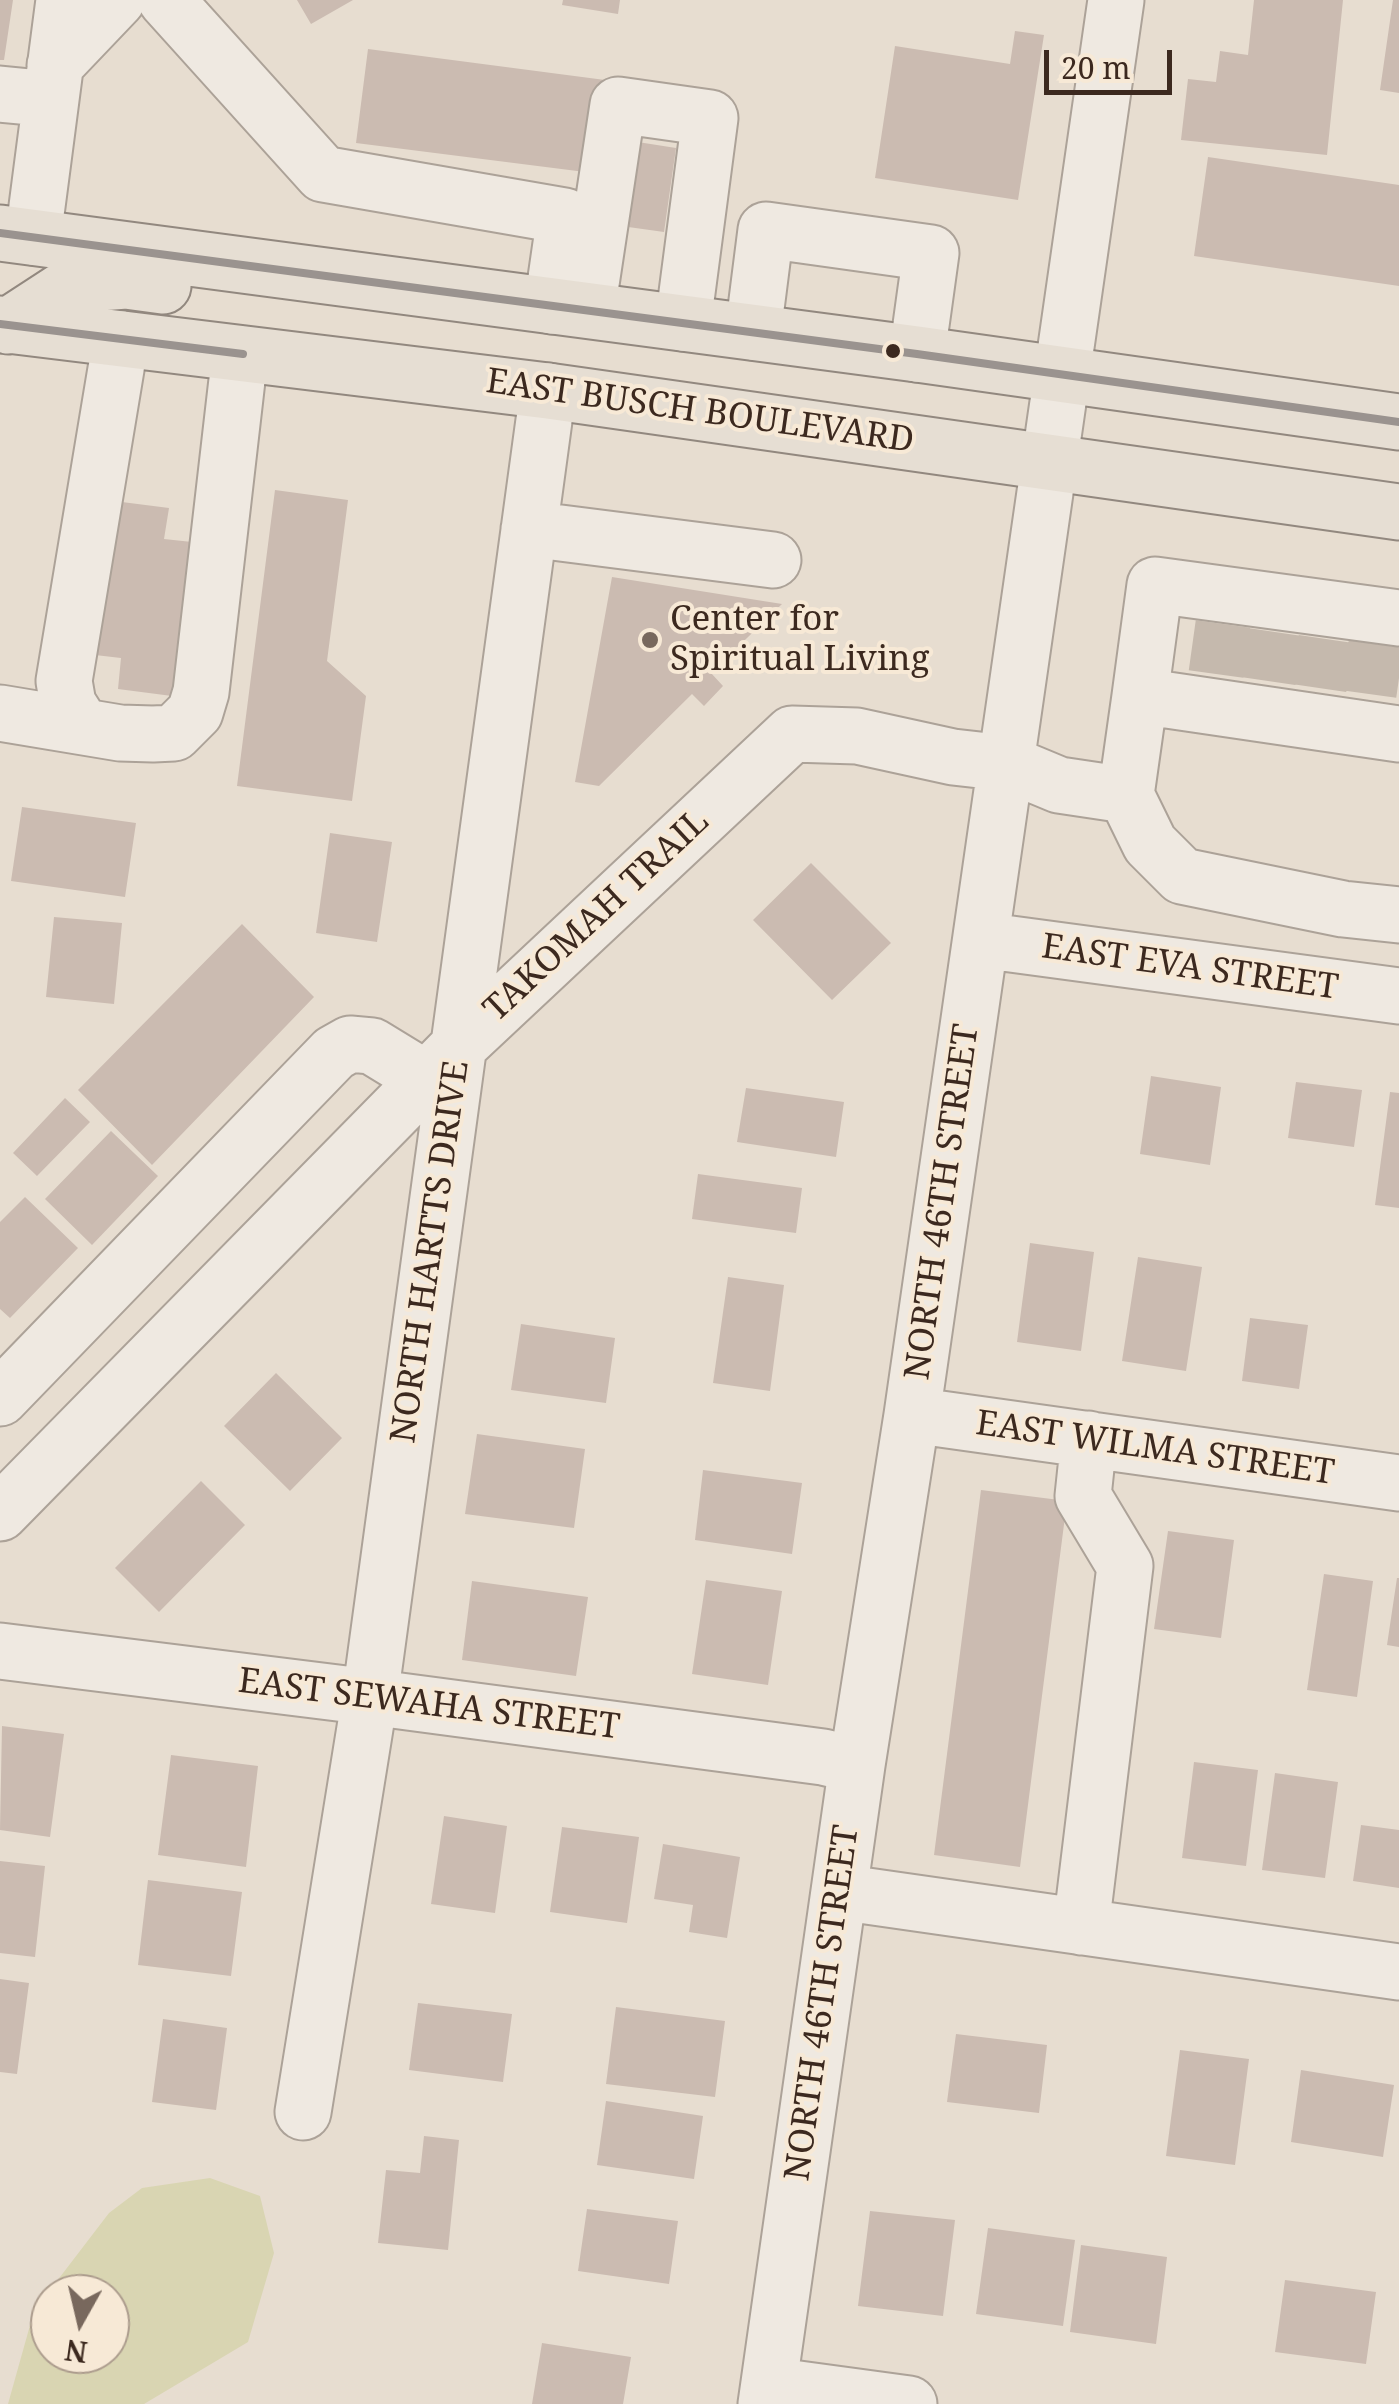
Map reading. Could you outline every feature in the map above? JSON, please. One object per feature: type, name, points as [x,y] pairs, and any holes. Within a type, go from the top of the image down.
[{"type":"main road","points":[[16,235],[1399,422]]},
{"type":"main road","points":[[3,335],[71,285],[126,280],[394,318],[448,292]]},
{"type":"main road","name":"EAST BUSCH BOULEVARD","points":[[3,335],[120,339],[548,390],[1399,512]]},
{"type":"street","points":[[16,235],[35,86],[64,0]]},
{"type":"street","points":[[35,86],[116,0]]},
{"type":"street","points":[[166,0],[324,174],[564,216],[569,308]]},
{"type":"street","name":"NORTH 46TH STREET","points":[[768,2394],[1116,0]]},
{"type":"street","points":[[569,308],[618,105],[710,118],[683,323]]},
{"type":"street","points":[[753,332],[766,230],[931,253],[917,354]]},
{"type":"street","points":[[82,726],[68,704],[64,681],[120,339]]},
{"type":"street","points":[[0,714],[120,733],[174,733],[195,712],[201,692],[240,354]]},
{"type":"street","name":"NORTH HARTTS DRIVE","points":[[303,2112],[370,1697],[442,1062],[530,529],[548,390]]},
{"type":"street","points":[[530,529],[773,560]]},
{"type":"street","points":[[1126,795],[1278,660]]},
{"type":"street","name":"TAKOMAH TRAIL","points":[[0,1513],[442,1062],[792,734],[856,736],[952,757],[1006,764]]},
{"type":"street","points":[[1006,764],[1059,785],[1126,795]]},
{"type":"street","points":[[1126,795],[1150,844],[1182,876],[1344,909],[1399,915]]},
{"type":"street","name":"EAST EVA STREET","points":[[981,940],[1399,996]]},
{"type":"street","points":[[0,1398],[334,1052],[350,1044],[372,1046],[442,1062]]},
{"type":"street","name":"EAST WILMA STREET","points":[[912,1415],[1399,1483]]},
{"type":"street","points":[[1081,1927],[1125,1566],[1083,1496],[1089,1439]]},
{"type":"street","name":"EAST SEWAHA STREET","points":[[0,1651],[370,1697],[857,1765]]},
{"type":"street","points":[[839,1892],[1399,1972]]},
{"type":"street","points":[[768,2394],[909,2404]]},
{"type":"shaded area","points":[[210,2178],[260,2196],[274,2253],[248,2342],[144,2404],[8,2404],[30,2325],[30,2374],[130,2374],[130,2274],[62,2274],[109,2213],[142,2188]]},
{"type":"building","points":[[0,0],[13,0],[4,60],[0,60]]},
{"type":"building","points":[[297,0],[353,0],[311,24]]},
{"type":"building","points":[[563,0],[620,0],[618,14],[562,5]]},
{"type":"building","points":[[1254,0],[1343,0],[1327,155],[1181,140],[1188,79],[1216,82],[1220,51],[1248,55]]},
{"type":"building","points":[[1393,0],[1399,0],[1399,93],[1380,90]]},
{"type":"building","points":[[1015,31],[1044,35],[1018,200],[875,178],[895,46],[1010,64]]},
{"type":"building","points":[[368,49],[605,80],[593,173],[356,143]]},
{"type":"building","points":[[625,140],[676,148],[664,232],[614,225]]},
{"type":"building","points":[[1208,157],[1399,185],[1399,286],[1194,256]]},
{"type":"building","points":[[275,490],[348,500],[327,661],[366,696],[352,801],[237,786]]},
{"type":"building","points":[[114,501],[169,508],[164,539],[192,542],[172,696],[118,689],[121,658],[95,655]]},
{"type":"building","points":[[612,577],[782,604],[711,673],[723,686],[704,706],[692,694],[599,786],[575,782]]},
{"type":"building","points":[[22,807],[136,823],[125,897],[11,881]]},
{"type":"building","points":[[330,833],[392,842],[377,942],[316,933]]},
{"type":"building","points":[[811,863],[891,943],[832,1000],[753,920]]},
{"type":"building","points":[[54,917],[122,923],[114,1004],[46,997]]},
{"type":"building","points":[[242,924],[314,997],[152,1165],[78,1090]]},
{"type":"building","points":[[1151,1076],[1221,1087],[1210,1165],[1140,1154]]},
{"type":"building","points":[[1296,1082],[1362,1090],[1354,1147],[1288,1138]]},
{"type":"building","points":[[746,1088],[844,1102],[836,1157],[737,1142]]},
{"type":"building","points":[[1390,1092],[1399,1093],[1399,1208],[1375,1205]]},
{"type":"building","points":[[65,1098],[90,1122],[37,1176],[13,1153]]},
{"type":"building","points":[[111,1131],[158,1176],[92,1245],[45,1199]]},
{"type":"building","points":[[698,1174],[802,1188],[796,1233],[692,1219]]},
{"type":"building","points":[[25,1197],[78,1248],[10,1318],[0,1309],[0,1222]]},
{"type":"building","points":[[1030,1243],[1094,1252],[1081,1351],[1017,1342]]},
{"type":"building","points":[[1138,1257],[1202,1267],[1186,1371],[1122,1361]]},
{"type":"building","points":[[728,1277],[784,1285],[770,1391],[713,1383]]},
{"type":"building","points":[[1250,1318],[1308,1325],[1299,1389],[1242,1381]]},
{"type":"building","points":[[521,1324],[615,1338],[606,1403],[511,1390]]},
{"type":"building","points":[[276,1373],[342,1438],[290,1491],[224,1426]]},
{"type":"building","points":[[477,1434],[585,1449],[574,1528],[465,1514]]},
{"type":"building","points":[[703,1470],[802,1483],[792,1554],[695,1540]]},
{"type":"building","points":[[201,1481],[245,1525],[159,1612],[115,1568]]},
{"type":"building","points":[[981,1490],[1067,1501],[1020,1867],[934,1855]]},
{"type":"building","points":[[1168,1531],[1234,1540],[1221,1638],[1154,1629]]},
{"type":"building","points":[[1324,1574],[1373,1581],[1357,1697],[1307,1690]]},
{"type":"building","points":[[1399,1578],[1399,1647],[1387,1645]]},
{"type":"building","points":[[706,1580],[782,1591],[768,1685],[692,1674]]},
{"type":"building","points":[[472,1581],[588,1597],[576,1676],[462,1660]]},
{"type":"building","points":[[2,1726],[64,1734],[50,1837],[0,1830]]},
{"type":"building","points":[[171,1755],[258,1766],[246,1867],[158,1855]]},
{"type":"building","points":[[1194,1762],[1258,1770],[1246,1866],[1182,1858]]},
{"type":"building","points":[[1275,1773],[1338,1782],[1325,1878],[1262,1870]]},
{"type":"building","points":[[444,1816],[507,1826],[495,1913],[431,1904]]},
{"type":"building","points":[[1361,1825],[1399,1830],[1399,1888],[1353,1881]]},
{"type":"building","points":[[562,1827],[639,1837],[627,1923],[550,1912]]},
{"type":"building","points":[[663,1844],[740,1857],[727,1938],[689,1932],[693,1905],[654,1899]]},
{"type":"building","points":[[0,1861],[45,1866],[35,1957],[0,1953]]},
{"type":"building","points":[[148,1880],[242,1892],[231,1976],[138,1965]]},
{"type":"building","points":[[0,1979],[29,1983],[17,2074],[0,2072]]},
{"type":"building","points":[[418,2003],[512,2014],[503,2082],[409,2070]]},
{"type":"building","points":[[616,2007],[725,2021],[715,2097],[606,2084]]},
{"type":"building","points":[[163,2019],[227,2028],[216,2110],[152,2102]]},
{"type":"building","points":[[956,2034],[1047,2045],[1039,2113],[947,2102]]},
{"type":"building","points":[[1180,2050],[1249,2059],[1235,2165],[1166,2156]]},
{"type":"building","points":[[1301,2070],[1394,2085],[1383,2157],[1291,2142]]},
{"type":"building","points":[[606,2101],[703,2116],[694,2179],[597,2165]]},
{"type":"building","points":[[424,2136],[459,2140],[448,2250],[378,2243],[386,2170],[420,2173]]},
{"type":"building","points":[[587,2209],[678,2221],[669,2284],[578,2271]]},
{"type":"building","points":[[870,2211],[955,2220],[943,2316],[858,2306]]},
{"type":"building","points":[[988,2228],[1075,2240],[1063,2326],[976,2314]]},
{"type":"building","points":[[1081,2245],[1167,2257],[1156,2344],[1070,2332]]},
{"type":"building","points":[[1285,2280],[1376,2292],[1366,2364],[1275,2352]]},
{"type":"building","points":[[542,2343],[631,2357],[623,2404],[532,2404]]},
{"type":"tunnel","points":[[1216,674],[1223,624]]},
{"type":"tunnel","points":[[1268,681],[1275,632]]},
{"type":"tunnel","points":[[1319,688],[1326,639]]},
{"type":"tunnel","points":[[1369,694],[1376,644]]},
{"type":"transit line","points":[[0,233],[1399,422]]},
{"type":"transit line","points":[[0,324],[243,354]]},
{"type":"place","name":"Center for Spiritual Living","points":[[650,640]]}]
